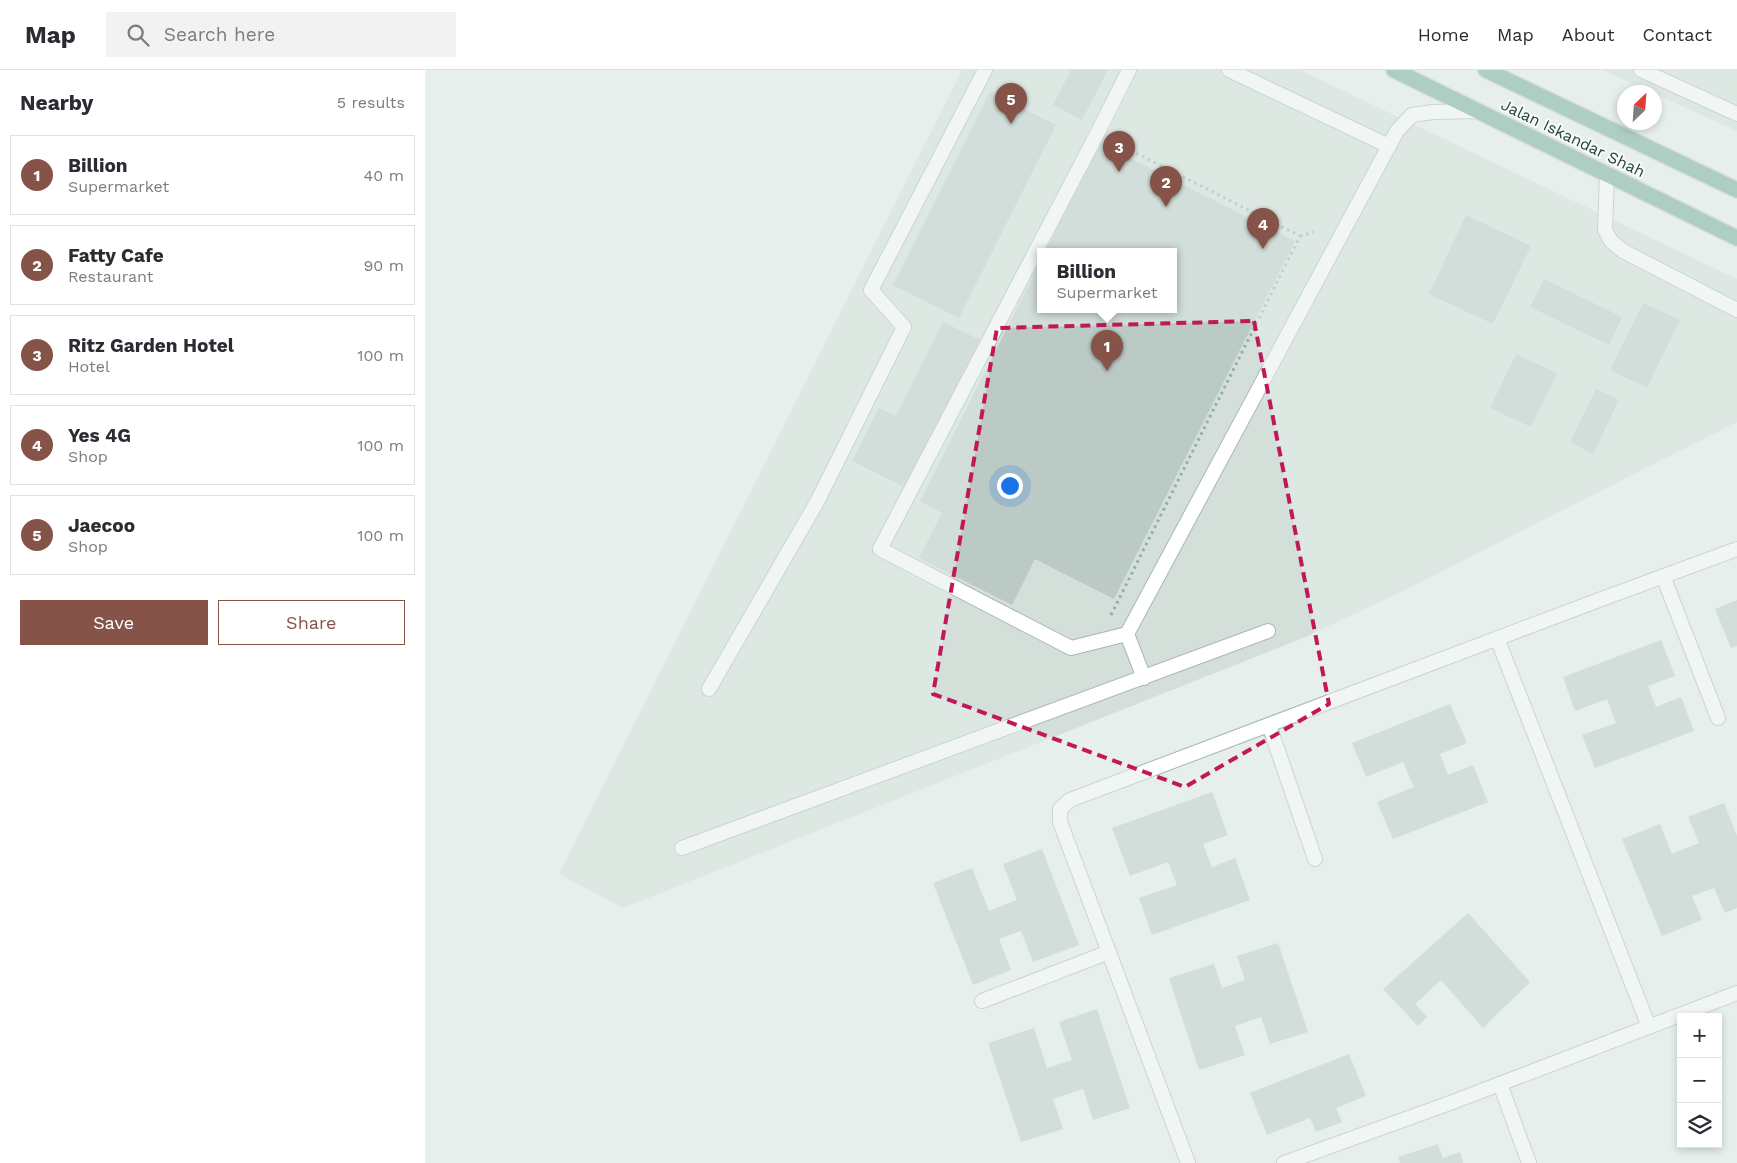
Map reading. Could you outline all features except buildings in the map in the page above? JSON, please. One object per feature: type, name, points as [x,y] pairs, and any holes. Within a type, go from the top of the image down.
[{"type":"main road","name":"Jalan Iskandar Shah","points":[[1394,70],[1737,238]]},
{"type":"main road","name":"Jalan Iskandar Shah","points":[[1486,70],[1737,190]]},
{"type":"lane","points":[[709,689],[817,502],[904,327],[871,290],[985,70]]},
{"type":"lane","points":[[1229,70],[1389,146]]},
{"type":"lane","points":[[1641,70],[1737,114]]},
{"type":"lane","points":[[1037,248],[1127,75]]},
{"type":"lane","points":[[1037,249],[880,549],[1071,648],[1127,634],[1397,131],[1412,115],[1433,112],[1480,111]]},
{"type":"lane","points":[[1607,174],[1605,230],[1611,241],[1623,251],[1737,310]]},
{"type":"lane","points":[[1188,1163],[1060,822],[1060,809],[1070,800],[1737,549]]},
{"type":"lane","points":[[1663,576],[1718,718]]},
{"type":"lane","points":[[682,848],[1268,631]]},
{"type":"lane","points":[[1127,634],[1143,678]]},
{"type":"lane","points":[[1497,638],[1649,1027]]},
{"type":"lane","points":[[1269,725],[1315,859]]},
{"type":"lane","points":[[982,1000],[1109,952]]},
{"type":"lane","points":[[1284,1163],[1305,1159],[1737,993]]},
{"type":"lane","points":[[1501,1084],[1529,1163]]},
{"type":"path","points":[[1097,134],[1300,236],[1314,232]]},
{"type":"path","points":[[1111,614],[1300,236]]},
{"type":"highlighted area","points":[[1254,321],[1329,704],[1185,787],[933,694],[997,328]]},
{"type":"shaded area","points":[[962,70],[1300,70],[1737,279],[1737,422],[1401,592],[1303,638],[623,908],[559,874]]},
{"type":"shaded area","points":[[1602,70],[1737,70],[1737,131],[1662,97],[1662,85],[1635,85]]},
{"type":"place","name":"Jaecoo","points":[[1011,124]]},
{"type":"place","name":"Ritz Garden Hotel","points":[[1119,172]]},
{"type":"place","name":"Fatty Cafe","points":[[1166,207]]},
{"type":"place","name":"Yes 4G","points":[[1263,249]]},
{"type":"place","name":"Billion","points":[[1107,371]]}]
